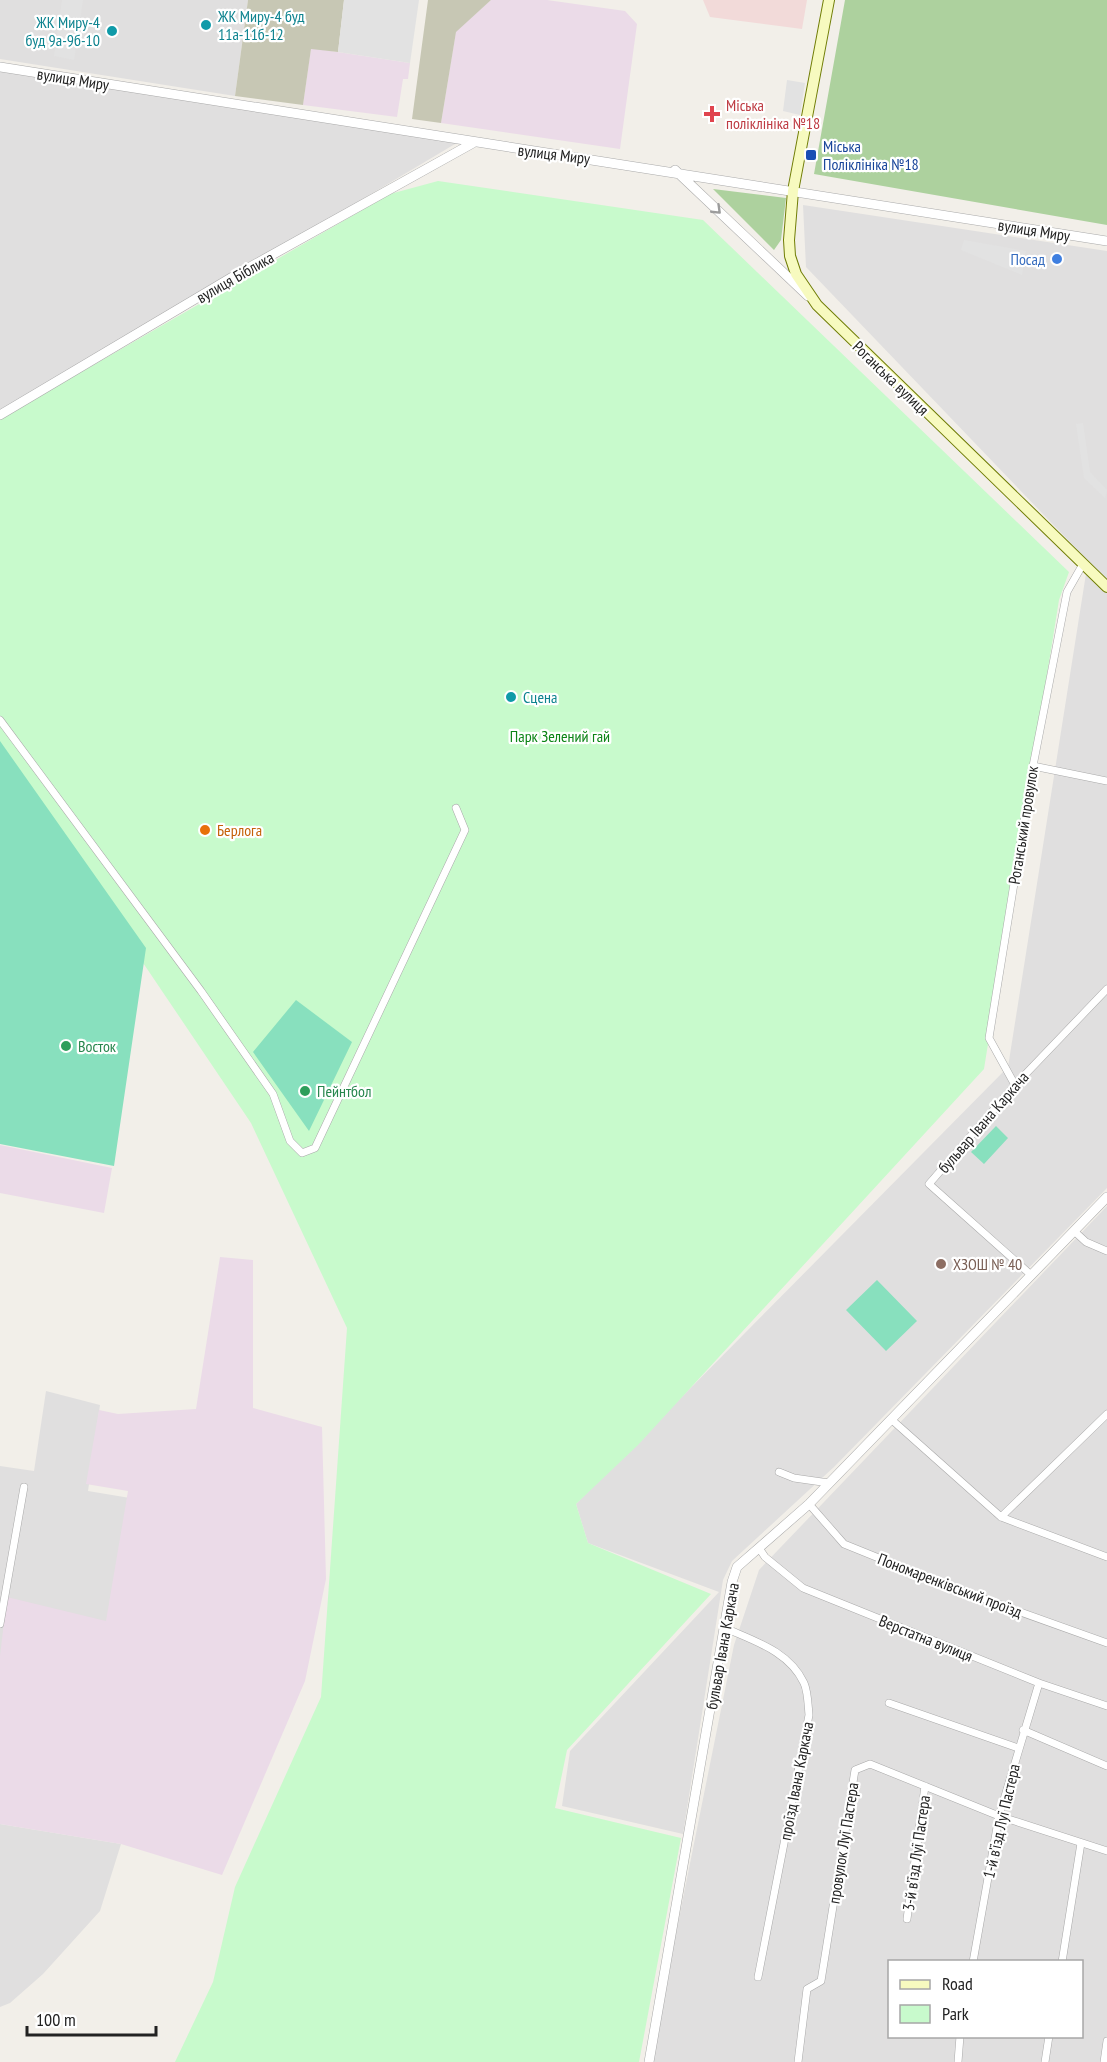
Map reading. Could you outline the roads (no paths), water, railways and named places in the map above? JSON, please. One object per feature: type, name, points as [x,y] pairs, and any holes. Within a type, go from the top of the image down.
[{"type":"main road","points":[[817,305],[796,274],[790,256],[793,191],[829,0]]},
{"type":"main road","name":"Роганська вулиця","points":[[817,305],[1107,587]]},
{"type":"street","name":"вулиця Миру","points":[[0,67],[473,143],[675,170],[1107,241]]},
{"type":"street","name":"вулиця Біблика","points":[[0,415],[234,276],[473,143]]},
{"type":"street","name":"Роганська вулиця","points":[[675,170],[817,305]]},
{"type":"street","name":"Роганський провулок","points":[[1015,1085],[989,1038],[1033,766],[1067,592],[1083,564]]},
{"type":"street","points":[[0,720],[201,991],[273,1094],[290,1141],[302,1153],[315,1148],[465,830],[456,808]]},
{"type":"street","points":[[1033,766],[1107,781]]},
{"type":"street","name":"бульвар Івана Каркача","points":[[1030,1274],[929,1184],[1015,1085],[1107,989]]},
{"type":"street","name":"бульвар Івана Каркача","points":[[649,2062],[732,1582],[737,1567],[829,1484],[1107,1197]]},
{"type":"street","points":[[1074,1231],[1086,1242],[1107,1251]]},
{"type":"street","points":[[1001,1517],[1107,1414]]},
{"type":"street","points":[[892,1420],[1001,1517],[1107,1557]]},
{"type":"street","points":[[779,1472],[794,1479],[829,1484]]},
{"type":"street","points":[[0,1624],[1,1604],[24,1487]]},
{"type":"street","name":"Пономаренківський проїзд","points":[[809,1504],[844,1544],[948,1586],[1107,1643]]},
{"type":"street","name":"Верстатна вулиця","points":[[759,1548],[765,1557],[803,1588],[1038,1683],[1107,1706]]},
{"type":"street","name":"проїзд Івана Каркача","points":[[725,1628],[774,1650],[793,1666],[805,1684],[809,1715],[758,1977]]},
{"type":"street","name":"1-й в’їзд Луї Пастера","points":[[973,1960],[999,1816],[1038,1683]]},
{"type":"street","points":[[889,1703],[1018,1748]]},
{"type":"street","points":[[1023,1730],[1107,1766]]},
{"type":"street","name":"провулок Луї Пастера","points":[[798,2062],[807,1989],[821,1981],[855,1770],[870,1764],[999,1816],[1107,1851]]},
{"type":"street","name":"3-й в’їзд Луї Пастера","points":[[907,1919],[925,1786]]},
{"type":"street","points":[[1062,1960],[1081,1843]]},
{"type":"street","points":[[958,2062],[960,2038]]},
{"type":"street","points":[[1045,2062],[1049,2038]]},
{"type":"street","points":[[1104,2062],[1107,2040]]},
{"type":"place","name":"ЖК Миру-4 буд 11а-11б-12","points":[[206,25]]},
{"type":"place","name":"ЖК Миру-4 буд 9а-9б-10","points":[[112,31]]},
{"type":"place","name":"Міська поліклініка №18","points":[[712,114]]},
{"type":"place","name":"Міська Поліклініка №18","points":[[811,155]]},
{"type":"place","name":"Посад","points":[[1057,259]]},
{"type":"place","name":"Сцена","points":[[511,697]]},
{"type":"place","name":"Берлога","points":[[205,830]]},
{"type":"place","name":"Восток","points":[[66,1046]]},
{"type":"place","name":"Пейнтбол","points":[[305,1091]]},
{"type":"place","name":"ХЗОШ № 40","points":[[941,1264]]},
{"type":"park label","name":"Парк Зелений гай","points":[[560,736]]}]
